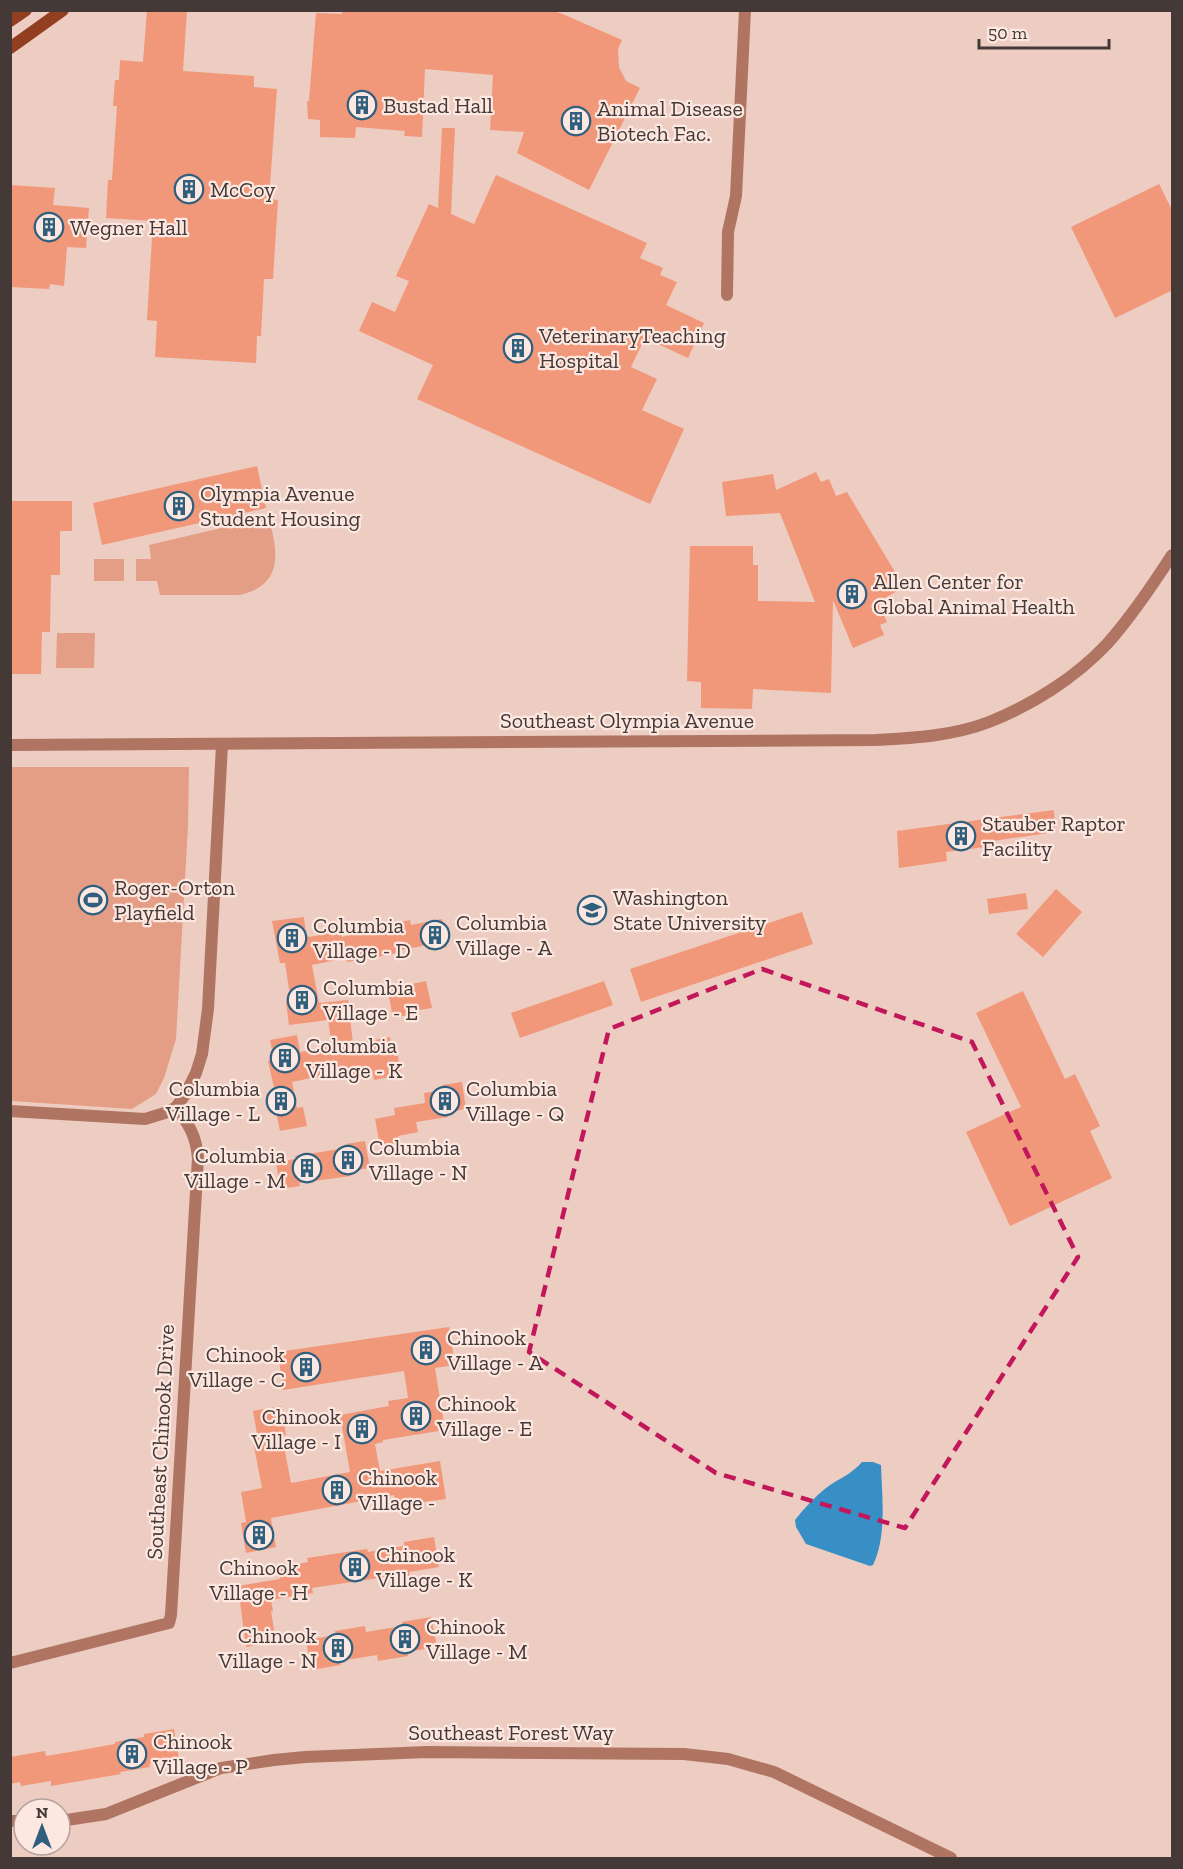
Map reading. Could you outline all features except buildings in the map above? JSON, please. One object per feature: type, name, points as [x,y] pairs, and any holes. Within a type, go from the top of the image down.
[{"type":"main road","points":[[10,21],[26,10]]},
{"type":"main road","points":[[10,48],[63,10]]},
{"type":"street","points":[[727,295],[728,232],[736,196],[745,10]]},
{"type":"street","name":"Southeast Olympia Avenue","points":[[10,745],[876,740],[926,736],[989,722],[1058,686],[1105,645],[1131,615],[1173,555]]},
{"type":"street","points":[[10,1111],[134,1119],[155,1116],[176,1107],[185,1095],[196,1073],[205,1040],[222,745]]},
{"type":"street","name":"Southeast Chinook Drive","points":[[10,1663],[169,1623],[179,1500],[198,1158],[192,1131],[176,1107]]},
{"type":"street","name":"Southeast Forest Way","points":[[72,1819],[106,1814],[221,1768],[274,1760],[428,1752],[684,1754],[728,1759],[774,1772],[951,1858]]},
{"type":"highlighted area","points":[[762,969],[972,1042],[1078,1257],[905,1528],[716,1473],[529,1352],[609,1029]]},
{"type":"shaded area","name":"Washington State University","points":[[11,11],[1172,11],[1172,1858],[11,1858]]},
{"type":"shaded area","points":[[268,517],[274,543],[274,566],[264,584],[253,590],[239,595],[160,595],[157,581],[136,581],[136,559],[151,559],[149,545]]},
{"type":"shaded area","points":[[94,559],[124,559],[124,581],[94,581]]},
{"type":"shaded area","points":[[57,633],[95,633],[94,668],[56,668]]},
{"type":"shaded area","name":"Roger-Orton Playfield","points":[[10,767],[189,767],[188,826],[176,1039],[164,1078],[156,1094],[132,1109],[11,1101]]},
{"type":"water","points":[[862,1462],[881,1465],[882,1529],[877,1554],[873,1565],[870,1566],[806,1544],[796,1527],[795,1520],[822,1491]]},
{"type":"place","name":"Bustad Hall","points":[[362,105]]},
{"type":"place","name":"Animal Disease Biotech Fac.","points":[[576,121]]},
{"type":"place","name":"McCoy","points":[[189,189]]},
{"type":"place","name":"Wegner Hall","points":[[49,227]]},
{"type":"place","name":"VeterinaryTeaching Hospital","points":[[518,348]]},
{"type":"place","name":"Olympia Avenue Student Housing","points":[[179,506]]},
{"type":"place","name":"Allen Center for Global Animal Health","points":[[852,594]]},
{"type":"place","name":"Stauber Raptor Facility","points":[[961,836]]},
{"type":"place","name":"Roger-Orton Playfield","points":[[93,900]]},
{"type":"place","name":"Washington State University","points":[[592,910]]},
{"type":"place","name":"Columbia Village - A","points":[[435,935]]},
{"type":"place","name":"Columbia Village - D","points":[[292,938]]},
{"type":"place","name":"Columbia Village - E","points":[[302,1000]]},
{"type":"place","name":"Columbia Village - K","points":[[285,1058]]},
{"type":"place","name":"Columbia Village - L","points":[[281,1101]]},
{"type":"place","name":"Columbia Village - Q","points":[[445,1101]]},
{"type":"place","name":"Columbia Village - N","points":[[348,1160]]},
{"type":"place","name":"Columbia Village - M","points":[[307,1168]]},
{"type":"place","name":"Chinook Village - A","points":[[426,1350]]},
{"type":"place","name":"Chinook Village - C","points":[[306,1367]]},
{"type":"place","name":"Chinook Village - E","points":[[416,1416]]},
{"type":"place","name":"Chinook Village - I","points":[[362,1429]]},
{"type":"place","name":"Chinook Village -","points":[[337,1490]]},
{"type":"place","name":"Chinook Village - H","points":[[259,1535]]},
{"type":"place","name":"Chinook Village - K","points":[[355,1567]]},
{"type":"place","name":"Chinook Village - M","points":[[405,1639]]},
{"type":"place","name":"Chinook Village - N","points":[[338,1648]]},
{"type":"place","name":"Chinook Village - P","points":[[132,1754]]}]
